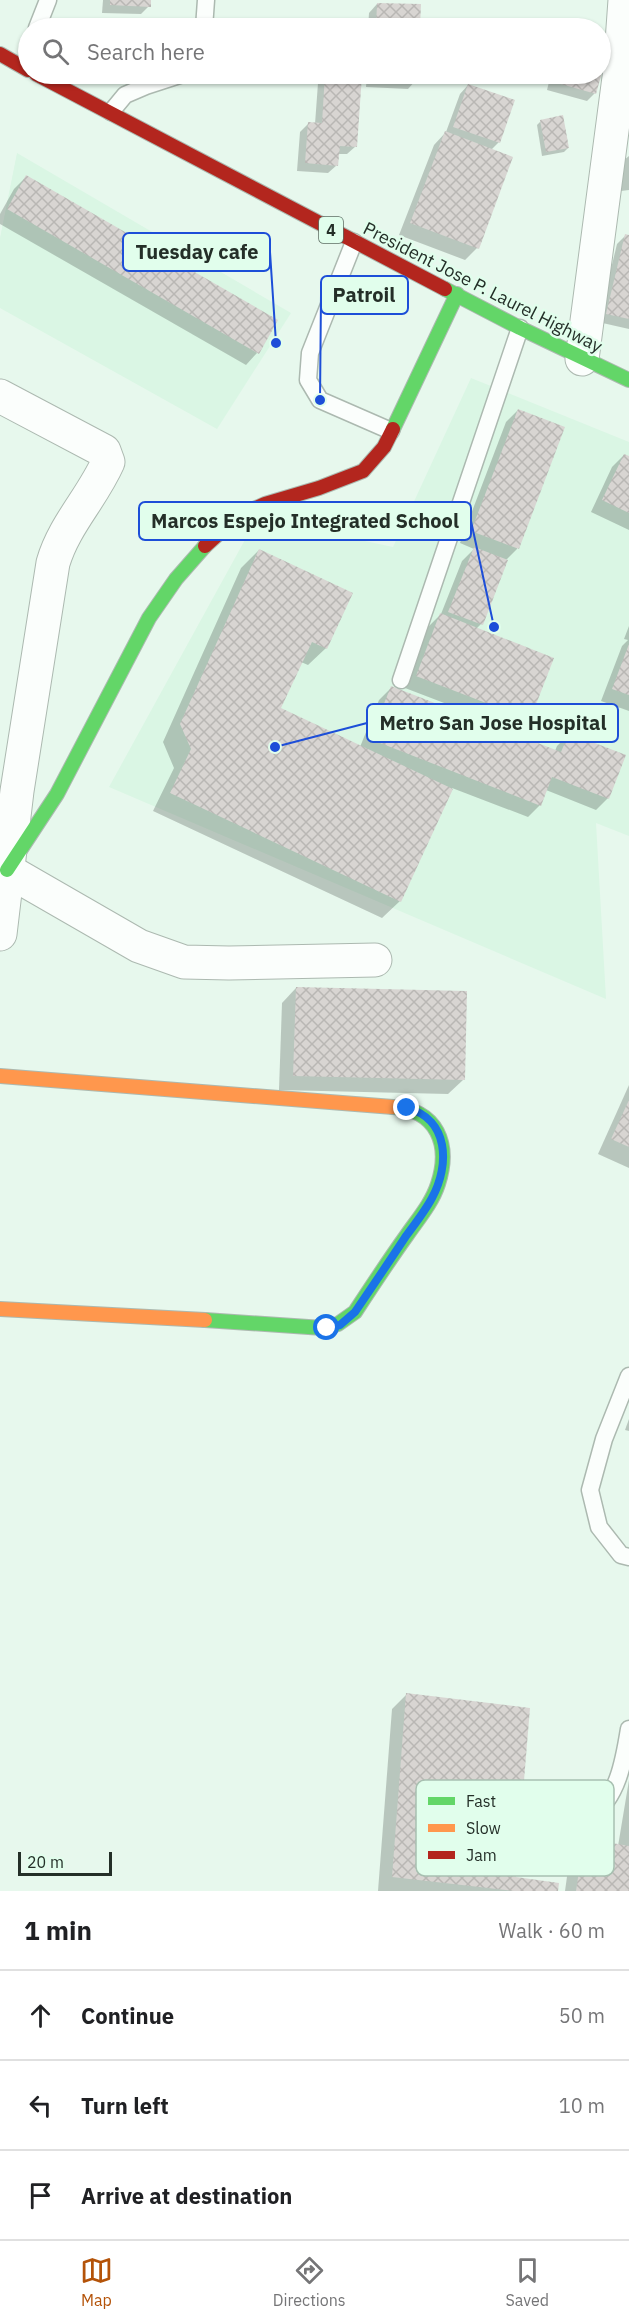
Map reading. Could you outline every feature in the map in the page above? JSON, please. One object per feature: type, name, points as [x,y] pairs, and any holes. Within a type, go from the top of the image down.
[{"type":"main road","name":"President Jose P. Laurel Highway","points":[[0,54],[18,64]]},
{"type":"main road","name":"President Jose P. Laurel Highway","points":[[56,84],[354,243],[582,359],[629,380]]},
{"type":"main road","points":[[7,870],[57,794],[149,618],[176,579],[205,546],[238,516],[265,504],[319,488],[363,471],[384,447],[457,294]]},
{"type":"main road","points":[[0,1076],[407,1108],[420,1112],[432,1120],[444,1153],[442,1172],[433,1197],[355,1312],[340,1325],[308,1328],[176,1318],[0,1309]]},
{"type":"street","points":[[582,359],[620,70],[625,0]]},
{"type":"street","points":[[0,396],[104,451],[108,462],[102,475],[66,528],[58,544],[53,563],[17,791],[0,934]]},
{"type":"street","points":[[7,870],[139,946],[184,962],[375,960]]},
{"type":"lane","points":[[41,18],[48,0]]},
{"type":"lane","points":[[205,18],[206,0]]},
{"type":"lane","points":[[111,112],[125,95],[155,84]]},
{"type":"lane","points":[[354,243],[310,353],[308,380],[320,400],[391,430]]},
{"type":"lane","points":[[401,680],[520,328]]},
{"type":"lane","points":[[629,1376],[604,1440],[590,1490],[599,1527],[621,1555],[629,1557]]},
{"type":"lane","points":[[614,1788],[618,1780],[629,1729]]},
{"type":"shaded area","points":[[17,153],[291,313],[217,429],[0,308],[0,238]]},
{"type":"shaded area","points":[[471,378],[629,442],[629,836],[596,823],[606,999],[109,787],[257,518],[393,547]]},
{"type":"building","points":[[110,0],[151,0],[151,7],[110,5]]},
{"type":"building","points":[[377,3],[421,4],[420,18],[376,18]]},
{"type":"building","points":[[324,84],[361,84],[357,147],[340,146],[338,166],[305,163],[308,122],[322,123]]},
{"type":"building","points":[[468,84],[515,100],[500,143],[453,127]]},
{"type":"building","points":[[561,84],[599,84],[596,94]]},
{"type":"building","points":[[563,115],[569,148],[546,152],[540,120]]},
{"type":"building","points":[[445,131],[513,157],[479,249],[410,223]]},
{"type":"building","points":[[26,175],[278,320],[259,354],[7,209]]},
{"type":"building","points":[[625,234],[629,235],[629,319],[606,314]]},
{"type":"building","points":[[518,409],[565,427],[519,549],[471,531]]},
{"type":"building","points":[[624,454],[629,456],[629,513],[602,500]]},
{"type":"building","points":[[474,547],[508,560],[483,625],[448,612]]},
{"type":"building","points":[[259,549],[353,593],[327,649],[312,642],[281,708],[453,789],[401,902],[170,793],[191,749],[180,724]]},
{"type":"building","points":[[440,613],[554,658],[530,720],[416,676]]},
{"type":"building","points":[[629,644],[629,695],[612,689]]},
{"type":"building","points":[[391,686],[561,752],[569,733],[626,755],[609,799],[552,777],[541,806],[370,739]]},
{"type":"building","points":[[296,987],[467,991],[465,1080],[293,1076]]},
{"type":"building","points":[[629,1100],[629,1147],[611,1139]]},
{"type":"building","points":[[406,1693],[530,1708],[524,1780],[416,1780],[416,1876],[516,1876],[559,1883],[558,1891],[514,1891],[392,1877]]},
{"type":"building","points":[[614,1843],[629,1846],[629,1891],[576,1891],[578,1876],[614,1876]]},
{"type":"traffic: fast","points":[[445,289],[629,380]]},
{"type":"traffic: fast","points":[[393,429],[457,294]]},
{"type":"traffic: fast","points":[[7,870],[57,794],[149,618],[176,579],[205,546]]},
{"type":"traffic: fast","points":[[205,1320],[323,1328],[338,1324],[355,1312],[428,1204],[438,1184],[442,1169],[441,1143],[430,1122],[408,1110],[393,1107]]},
{"type":"traffic: slow","points":[[0,1076],[393,1107]]},
{"type":"traffic: slow","points":[[0,1309],[205,1320]]},
{"type":"traffic: jam","points":[[0,54],[18,64]]},
{"type":"traffic: jam","points":[[55,84],[445,289]]},
{"type":"traffic: jam","points":[[205,546],[238,516],[265,504],[319,488],[363,471],[384,447],[393,429]]},
{"type":"place","name":"Tuesday cafe","points":[[276,343]]},
{"type":"place","name":"Patroil","points":[[320,400]]},
{"type":"place","name":"Marcos Espejo Integrated School","points":[[494,627]]},
{"type":"place","name":"Metro San Jose Hospital","points":[[275,747]]},
{"type":"route","points":[[327,1328],[340,1325],[355,1312],[433,1197],[442,1172],[444,1153],[439,1135],[432,1120],[420,1112],[407,1108]]}]
